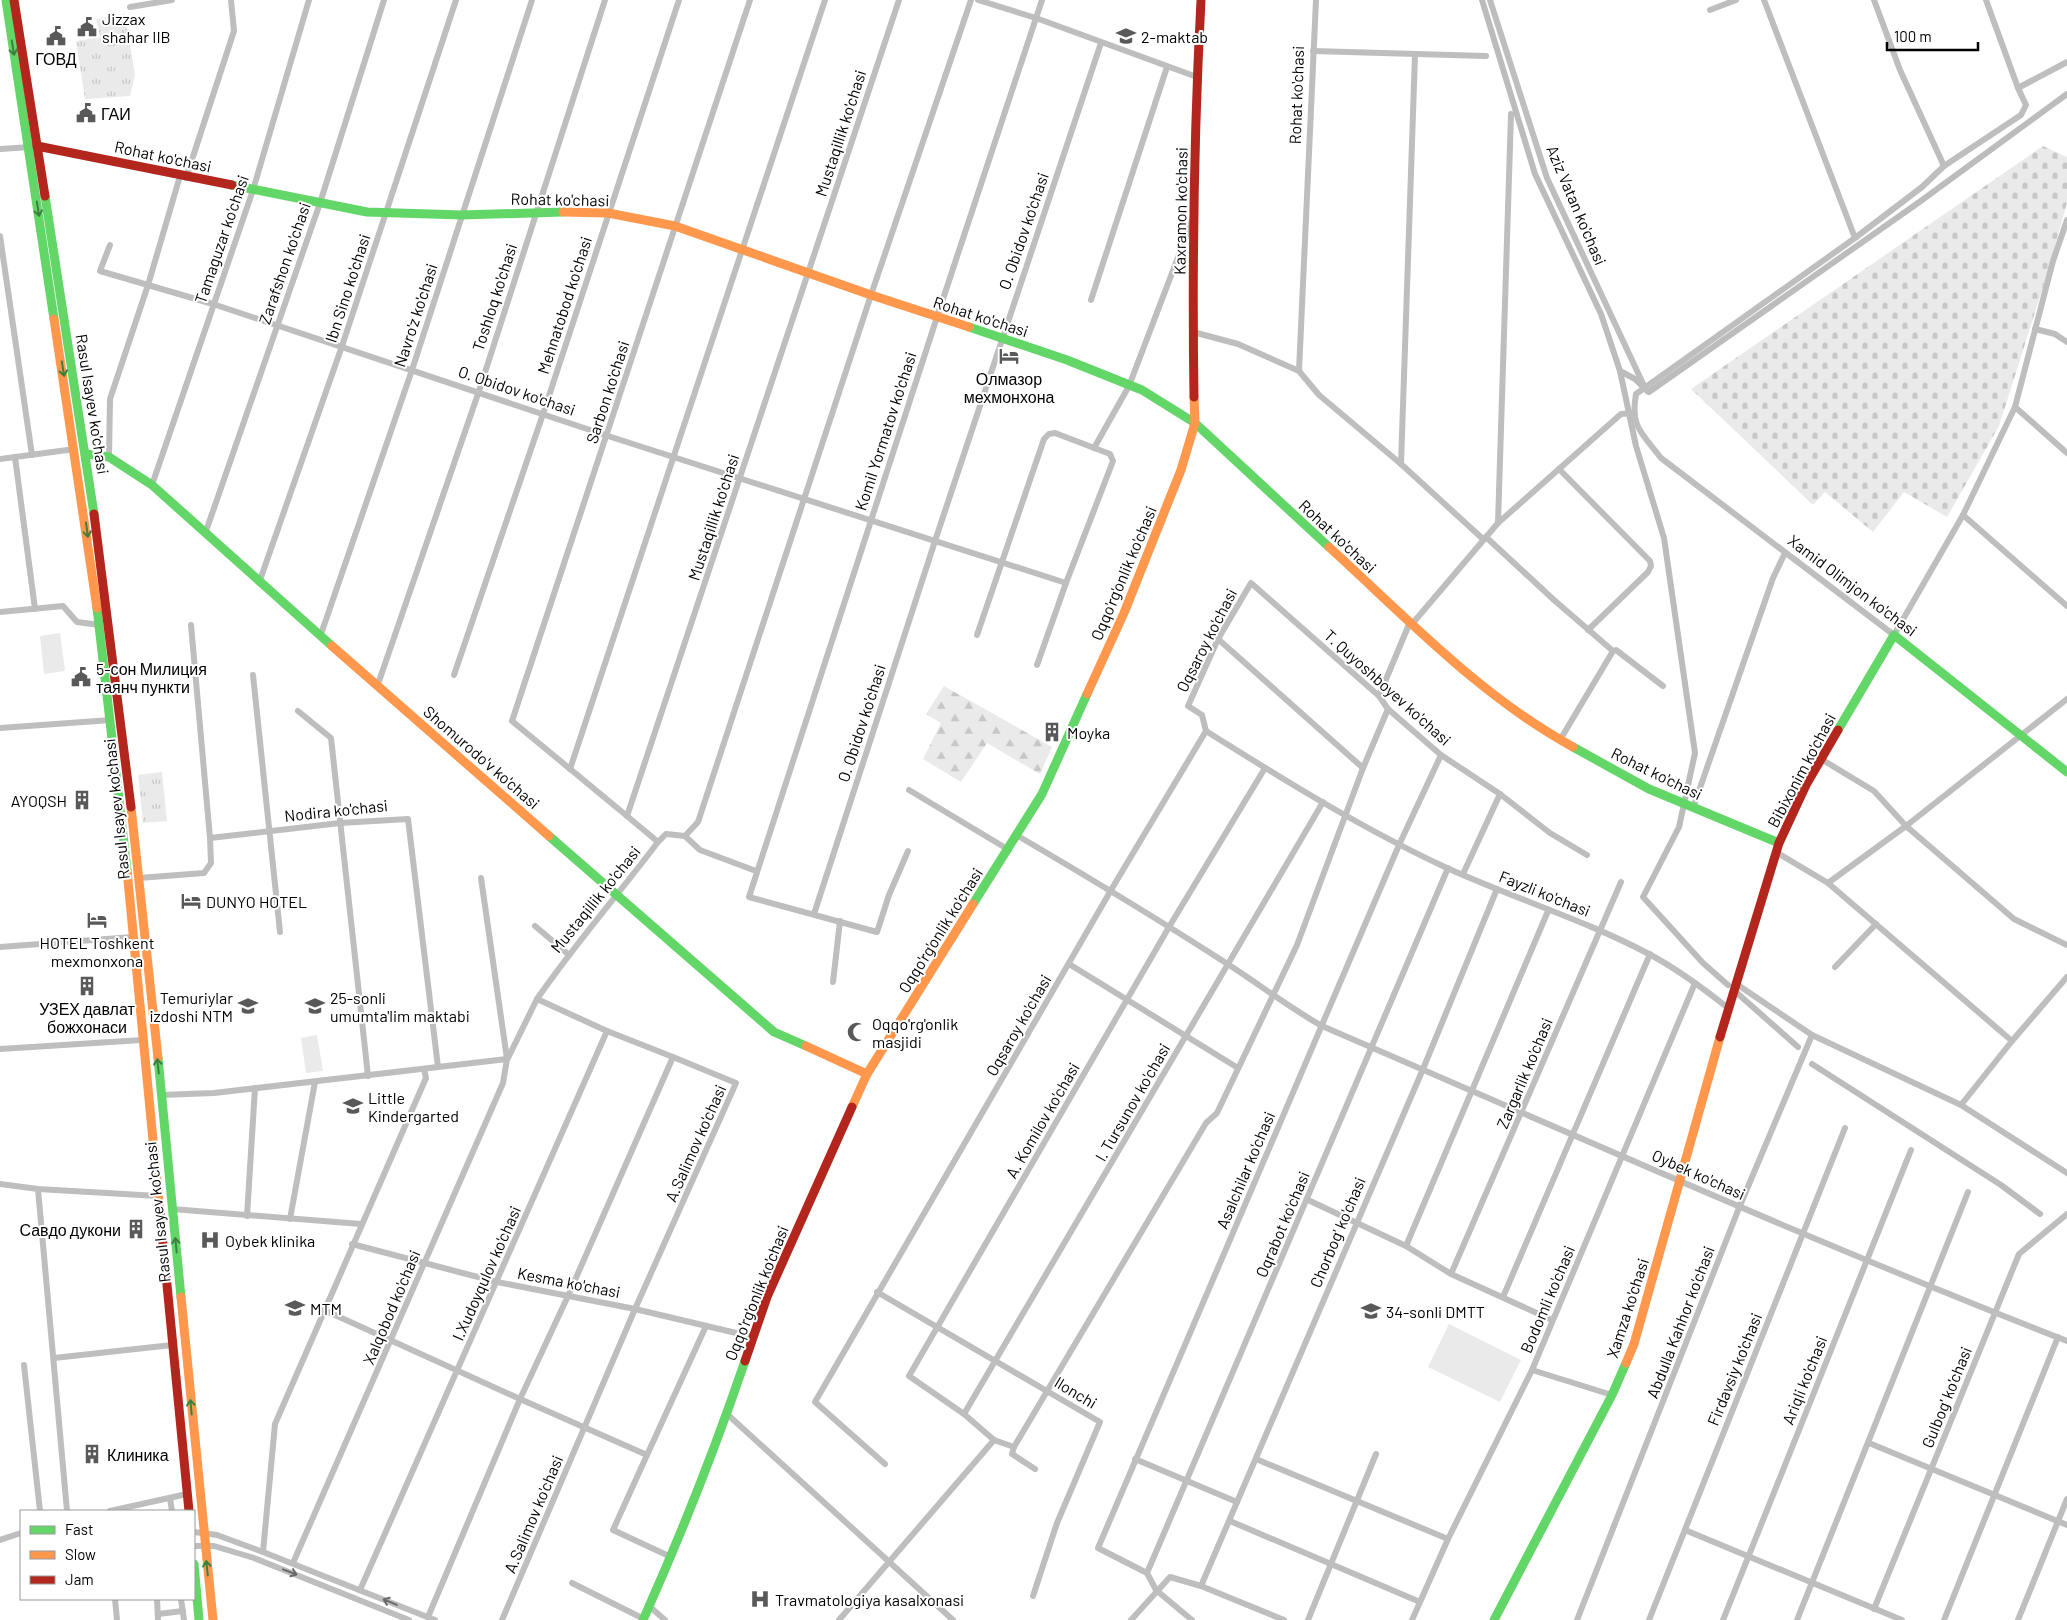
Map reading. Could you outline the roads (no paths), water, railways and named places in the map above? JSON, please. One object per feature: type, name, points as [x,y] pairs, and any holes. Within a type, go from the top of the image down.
[{"type":"street","name":"Rasul Isayev ko'chasi","points":[[6,0],[86,454],[121,716],[146,936],[172,1209],[198,1532],[205,1544],[212,1620]]},
{"type":"street","name":"Rasul Isayev ko'chasi","points":[[14,0],[32,147],[100,626],[111,720],[189,1510]]},
{"type":"street","points":[[130,8],[172,0]]},
{"type":"street","points":[[109,457],[110,399],[183,177],[234,31],[231,0]]},
{"type":"street","name":"Tamaguzar ko'chasi","points":[[152,485],[253,190],[309,0]]},
{"type":"street","name":"Zarafshon ko'chasi","points":[[205,534],[320,203],[384,0]]},
{"type":"street","name":"Ibn Sino ko'chasi","points":[[259,583],[342,346],[456,0]]},
{"type":"street","name":"Navro'z ko'chasi","points":[[320,637],[412,370],[532,0]]},
{"type":"street","name":"Toshloq ko'chasi","points":[[377,687],[479,391],[605,0]]},
{"type":"street","name":"Mehnatobod ko'chasi","points":[[454,675],[543,414],[679,0]]},
{"type":"street","name":"Sarbon ko'chasi","points":[[627,816],[512,720],[608,436],[750,0]]},
{"type":"street","points":[[570,768],[825,0]]},
{"type":"street","name":"Mustaqillik ko'chasi","points":[[507,1059],[536,998],[568,954],[618,895],[658,842],[627,816],[741,478],[898,0]]},
{"type":"street","points":[[686,836],[698,822],[806,499],[871,295],[971,0]]},
{"type":"street","points":[[978,0],[1036,18],[1198,78]]},
{"type":"street","name":"Komil Yormatov ko'chasi","points":[[814,914],[749,897],[1042,0]]},
{"type":"street","name":"Kaxramon ko'chasi","points":[[1195,423],[1193,332],[1201,0]]},
{"type":"street","name":"Rohat ko'chasi","points":[[1299,371],[1316,0]]},
{"type":"street","name":"Aziz Vatan ko'chasi","points":[[1490,0],[1547,178],[1645,388]]},
{"type":"street","points":[[1710,10],[1736,0]]},
{"type":"street","points":[[1764,0],[1855,238]]},
{"type":"street","points":[[1874,0],[1900,70],[1944,166]]},
{"type":"street","points":[[1379,696],[1411,623],[1498,523],[1621,414],[1633,413],[1636,394],[1855,238],[1922,186],[1944,166],[2021,115],[2026,105],[1986,0]]},
{"type":"street","name":"O. Obidov ko'chasi","points":[[814,914],[934,541],[1101,43]]},
{"type":"street","points":[[1313,51],[1486,56]]},
{"type":"street","points":[[1401,464],[1415,55]]},
{"type":"street","points":[[2018,88],[2067,62]]},
{"type":"street","points":[[1091,300],[1167,67]]},
{"type":"street","points":[[1498,523],[1511,114]]},
{"type":"street","points":[[0,149],[32,147]]},
{"type":"street","name":"Rohat ko'chasi","points":[[32,147],[386,214],[608,213],[676,226],[871,295],[1002,337],[1142,390],[1195,423],[1477,683],[1538,728],[1649,789],[1778,847]]},
{"type":"street","points":[[1094,448],[1129,386],[1195,212]]},
{"type":"street","points":[[1894,635],[1964,515],[2015,407],[2035,329],[2067,220]]},
{"type":"street","points":[[0,236],[32,455]]},
{"type":"street","name":"O. Obidov ko'chasi","points":[[110,245],[100,271],[213,304],[479,391],[608,436],[934,541]]},
{"type":"street","points":[[2035,329],[2055,334],[2067,342]]},
{"type":"street","points":[[1193,332],[1238,344],[1299,371],[1319,395],[1401,464],[1612,651],[1616,650],[1663,686]]},
{"type":"street","points":[[2015,407],[2067,453]]},
{"type":"street","name":"Xamid Olimjon ko'chasi","points":[[1633,413],[1638,429],[1661,458],[1894,635],[2023,735],[2067,772]]},
{"type":"street","name":"Oqqo'rg'onlik ko'chasi","points":[[643,1620],[671,1557],[726,1414],[767,1297],[867,1074],[1018,836],[1042,794],[1124,613],[1181,470],[1195,423]]},
{"type":"street","points":[[977,635],[1044,439],[1049,434],[1055,433],[1110,454],[1113,461],[1037,665]]},
{"type":"street","points":[[0,459],[75,449]]},
{"type":"street","name":"Shomurodo'v ko'chasi","points":[[86,454],[109,457],[152,485],[320,637],[774,1032],[867,1074]]},
{"type":"street","points":[[15,457],[35,609]]},
{"type":"street","points":[[1559,469],[1650,561],[1651,566],[1648,572],[1588,630]]},
{"type":"street","points":[[1964,515],[2067,606]]},
{"type":"street","points":[[934,541],[1066,583]]},
{"type":"street","points":[[1694,808],[1773,578],[1786,553]]},
{"type":"street","name":"Oqsaroy ko'chasi","points":[[885,1464],[815,1402],[877,1292],[1070,964],[1111,890],[1206,731],[1202,716],[1188,706],[1218,639],[1251,582]]},
{"type":"street","name":"T. Quyoshboyev ko'chasi","points":[[1251,582],[1379,696],[1388,709],[1441,755],[1500,794],[1550,833],[1587,855]]},
{"type":"street","points":[[0,612],[63,606],[77,622],[100,626]]},
{"type":"street","points":[[139,878],[204,873],[211,863],[191,625]]},
{"type":"street","name":"Bibixonim ko'chasi","points":[[1735,983],[1778,847],[1821,759],[1894,635]]},
{"type":"street","points":[[1218,639],[1363,768]]},
{"type":"street","points":[[1560,740],[1612,651]]},
{"type":"street","points":[[253,675],[280,932]]},
{"type":"street","points":[[1828,883],[1906,826],[2067,699]]},
{"type":"street","points":[[1035,1469],[1012,1454],[1014,1447],[1206,1122],[1217,1113],[1272,994],[1297,945],[1363,768],[1388,709]]},
{"type":"street","points":[[298,711],[330,738],[368,1076]]},
{"type":"street","points":[[0,727],[111,720]]},
{"type":"street","name":"Fayzli ko'chasi","points":[[1206,731],[1346,816],[1399,844],[1448,868],[1600,931],[1650,954],[1695,983],[1728,1008]]},
{"type":"street","name":"Asalchilar ko'chasi","points":[[1147,1573],[1098,1548],[1399,844],[1441,755]]},
{"type":"street","points":[[1821,759],[1874,791],[1906,826],[2014,919],[2067,945]]},
{"type":"street","name":"A. Komilov ko'chasi","points":[[1014,1447],[994,1440],[964,1414],[909,1376],[1170,927],[1265,768]]},
{"type":"street","points":[[909,790],[1009,850]]},
{"type":"street","points":[[1463,874],[1500,794]]},
{"type":"street","name":"I. Tursunov ko'chasi","points":[[964,1414],[1323,802]]},
{"type":"street","name":"Nodira ko'chasi","points":[[210,838],[405,817],[410,824],[438,1067]]},
{"type":"street","points":[[658,842],[666,834],[686,836],[700,850],[756,871]]},
{"type":"street","name":"Oybek ko'chasi","points":[[1018,836],[1111,890],[1229,965],[1292,1010],[1322,1026],[1573,1133],[1740,1208],[1995,1314],[2067,1341]]},
{"type":"street","points":[[1778,847],[1828,883],[2012,1041]]},
{"type":"street","points":[[814,914],[877,932],[889,895],[908,851]]},
{"type":"street","name":"Oqrabot ko'chasi","points":[[1147,1573],[1373,1048],[1448,868]]},
{"type":"street","points":[[161,1095],[315,1082],[507,1059],[480,878]]},
{"type":"street","name":"Zargarlik ko'chasi","points":[[1451,1274],[1622,882]]},
{"type":"street","name":"Chorbog' ko'chasi","points":[[1201,1586],[1423,1069],[1497,889]]},
{"type":"street","points":[[1406,1246],[1548,911]]},
{"type":"street","points":[[833,982],[840,921]]},
{"type":"street","points":[[1835,967],[1876,924]]},
{"type":"street","points":[[535,926],[568,954]]},
{"type":"street","points":[[0,947],[146,936]]},
{"type":"street","points":[[1503,1297],[1650,954]]},
{"type":"street","points":[[1070,964],[1238,1068]]},
{"type":"street","points":[[1961,1105],[2012,1041],[2067,978]]},
{"type":"street","name":"Bodomli ko'chasi","points":[[1412,1620],[1448,1539],[1532,1370],[1695,983]]},
{"type":"street","points":[[1735,983],[1812,1035],[1961,1105],[2067,1173]]},
{"type":"street","name":"Xamza ko'chasi","points":[[1494,1620],[1612,1395],[1634,1344],[1681,1182],[1735,983]]},
{"type":"street","points":[[428,1617],[520,1399],[568,1296],[673,1057],[607,1031],[536,998]]},
{"type":"street","name":"I.Xudoyqulov ko'chasi","points":[[360,1590],[607,1031]]},
{"type":"street","name":"Abdulla Kahhor ko'chasi","points":[[1577,1620],[1740,1208],[1812,1035]]},
{"type":"street","points":[[0,1049],[142,1040]]},
{"type":"street","name":"A.Salimov ko'chasi","points":[[502,1620],[736,1083],[673,1057]]},
{"type":"street","name":"Xalqobod ko'chasi","points":[[293,1563],[504,1083],[507,1059]]},
{"type":"street","points":[[262,1561],[266,1556],[264,1552],[275,1424],[426,1078],[424,1069]]},
{"type":"street","points":[[290,1219],[315,1082]]},
{"type":"street","points":[[247,1216],[254,1088]]},
{"type":"street","name":"Firdavsiy ko'chasi","points":[[1649,1620],[1845,1128]]},
{"type":"street","name":"Ariqli ko'chasi","points":[[1723,1620],[1911,1150]]},
{"type":"street","points":[[0,1184],[38,1189],[158,1196]]},
{"type":"street","points":[[38,1189],[67,1510]]},
{"type":"street","points":[[1797,1620],[1968,1192]]},
{"type":"street","points":[[1308,1200],[1406,1246],[1451,1274],[1552,1320]]},
{"type":"street","points":[[172,1209],[361,1224]]},
{"type":"street","name":"Gulbog' ko'chasi","points":[[1874,1608],[2019,1254],[2067,1214]]},
{"type":"street","name":"Kesma ko'chasi","points":[[352,1244],[497,1282],[636,1309],[753,1338]]},
{"type":"street","name":"Ilonchi","points":[[877,1292],[997,1360],[1100,1422],[1058,1523],[1033,1596]]},
{"type":"street","points":[[324,1310],[647,1455]]},
{"type":"street","points":[[671,1557],[613,1530],[706,1326]]},
{"type":"street","points":[[1944,1620],[2058,1337]]},
{"type":"street","points":[[54,1358],[172,1345]]},
{"type":"street","points":[[24,1365],[40,1510]]},
{"type":"street","points":[[1532,1370],[1612,1395]]},
{"type":"street","points":[[726,1414],[953,1620]]},
{"type":"street","points":[[839,1620],[994,1440]]},
{"type":"street","points":[[1869,1443],[2067,1525]]},
{"type":"street","points":[[1308,1620],[1376,1454]]},
{"type":"street","points":[[1135,1459],[1237,1502]]},
{"type":"street","points":[[1256,1460],[1448,1539]]},
{"type":"street","points":[[115,1510],[187,1494]]},
{"type":"street","points":[[170,1498],[172,1510]]},
{"type":"street","points":[[2018,1620],[2067,1500]]},
{"type":"street","points":[[1230,1521],[1420,1602]]},
{"type":"street","points":[[1685,1530],[1902,1620]]},
{"type":"street","points":[[198,1532],[264,1552],[435,1620]]},
{"type":"street","points":[[0,1540],[20,1533]]},
{"type":"street","points":[[195,1546],[205,1544],[262,1561],[410,1620]]},
{"type":"street","points":[[195,1573],[200,1620]]},
{"type":"street","points":[[1147,1573],[1156,1590],[1192,1620]]},
{"type":"street","points":[[1131,1620],[1156,1590],[1170,1577],[1201,1586],[1284,1620]]},
{"type":"street","points":[[572,1584],[643,1620]]},
{"type":"street","points":[[115,1600],[117,1620]]},
{"type":"street","points":[[157,1600],[158,1617],[183,1611]]},
{"type":"street","points":[[181,1600],[184,1620]]},
{"type":"street","points":[[650,1606],[666,1620]]},
{"type":"waterway","points":[[1482,0],[1535,174],[1601,314],[1620,371],[1636,446],[1664,538],[1695,753],[1679,827],[1643,897],[1703,963],[1728,985]]},
{"type":"waterway","points":[[1647,391],[1649,392],[1918,203],[2067,94]]},
{"type":"waterway","points":[[1620,371],[1635,379],[1642,386]]},
{"type":"waterway","points":[[1737,993],[1798,1047]]},
{"type":"waterway","points":[[1812,1064],[2001,1185],[2040,1214]]},
{"type":"place","name":"Jizzax shahar IIB","points":[[87,27]]},
{"type":"place","name":"ГОВД","points":[[56,36]]},
{"type":"place","name":"2-maktab","points":[[1126,36]]},
{"type":"place","name":"ГАИ","points":[[86,113]]},
{"type":"place","name":"Олмазор мехмонхона","points":[[1009,356]]},
{"type":"place","name":"5-сон Милиция таянч пункти","points":[[81,677]]},
{"type":"place","name":"Moyka","points":[[1052,732]]},
{"type":"place","name":"AYOQSH","points":[[82,800]]},
{"type":"place","name":"DUNYO HOTEL","points":[[191,901]]},
{"type":"place","name":"HOTEL Toshkent mexmonxona","points":[[97,920]]},
{"type":"place","name":"УЗЕХ давлат божхонаси","points":[[87,986]]},
{"type":"place","name":"Temuriylar izdoshi NTM","points":[[248,1006]]},
{"type":"place","name":"25-sonli umumta'lim maktabi","points":[[315,1006]]},
{"type":"place","name":"Oqqo'rg'onlik masjidi","points":[[857,1032]]},
{"type":"place","name":"Little Kindergarted","points":[[353,1106]]},
{"type":"place","name":"Савдо дукони","points":[[136,1229]]},
{"type":"place","name":"Oybek klinika","points":[[210,1240]]},
{"type":"place","name":"MTM","points":[[295,1308]]},
{"type":"place","name":"34-sonli DMTT","points":[[1371,1311]]},
{"type":"place","name":"Клиника","points":[[92,1454]]},
{"type":"place","name":"Travmatologiya kasalxonasi","points":[[760,1599]]}]
